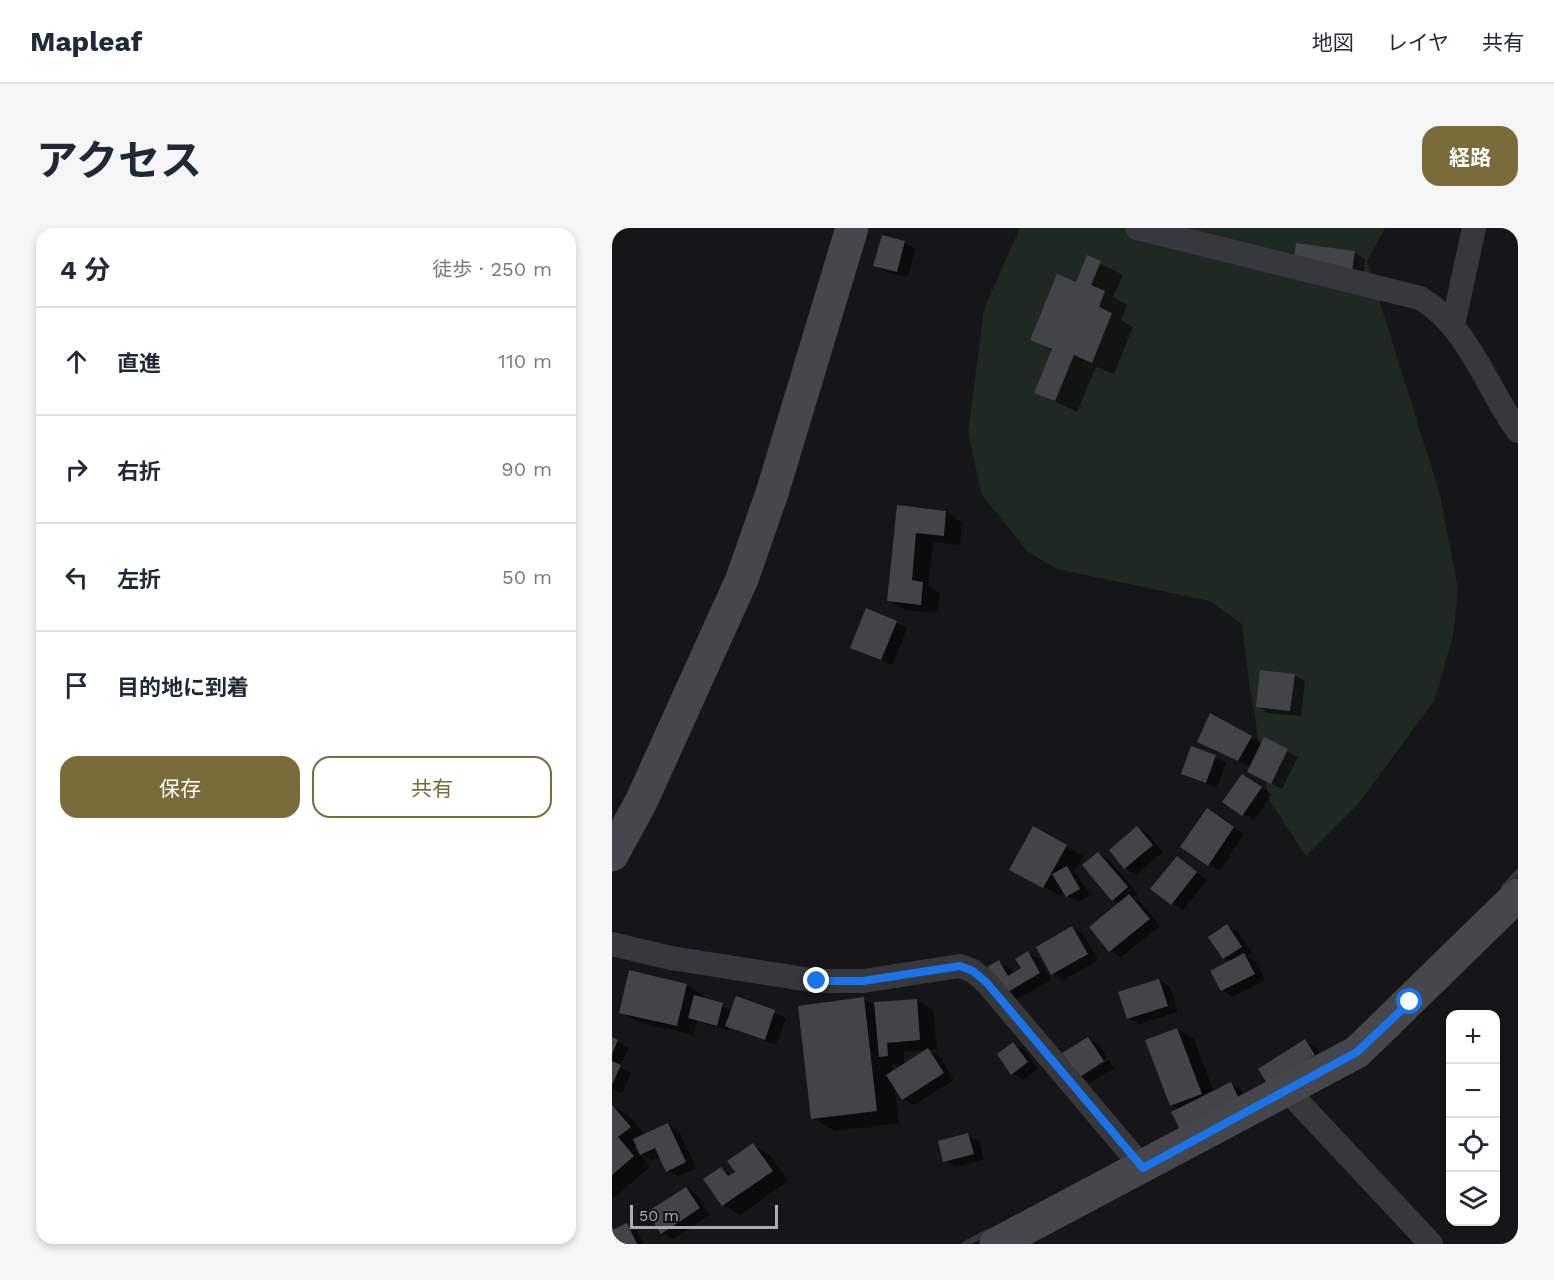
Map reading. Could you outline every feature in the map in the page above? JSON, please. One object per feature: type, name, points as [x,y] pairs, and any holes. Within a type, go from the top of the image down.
[{"type":"street","points":[[612,855],[641,802],[742,579],[773,490],[852,228]]},
{"type":"street","points":[[1137,228],[1420,298],[1434,307],[1453,325],[1518,431]]},
{"type":"street","points":[[1453,325],[1474,228]]},
{"type":"street","points":[[996,1244],[1143,1168],[1357,1052],[1518,895]]},
{"type":"street","points":[[612,944],[671,958],[817,981],[863,981],[960,966],[973,971],[987,983],[1143,1168]]},
{"type":"street","points":[[1287,1090],[1431,1244]]},
{"type":"shaded area","points":[[1020,228],[1385,228],[1367,261],[1440,495],[1458,589],[1453,636],[1434,701],[1359,803],[1306,856],[1269,800],[1250,689],[1242,624],[1210,601],[1057,569],[1028,552],[982,495],[968,433],[984,309]]},
{"type":"building","points":[[882,235],[905,241],[897,272],[873,266]]},
{"type":"building","points":[[1296,243],[1355,251],[1351,279],[1292,271]]},
{"type":"building","points":[[1087,255],[1101,261],[1091,285],[1105,291],[1099,307],[1112,313],[1092,363],[1074,355],[1055,401],[1034,393],[1052,349],[1030,340],[1057,274],[1076,282]]},
{"type":"building","points":[[897,505],[946,511],[944,536],[916,533],[912,580],[923,582],[921,605],[887,601]]},
{"type":"building","points":[[866,608],[897,621],[881,660],[850,648]]},
{"type":"building","points":[[1260,670],[1295,674],[1290,711],[1256,707]]},
{"type":"building","points":[[1210,713],[1252,736],[1238,761],[1197,742]]},
{"type":"building","points":[[1264,737],[1288,749],[1271,784],[1247,772]]},
{"type":"building","points":[[1191,746],[1216,755],[1206,783],[1181,774]]},
{"type":"building","points":[[1242,774],[1262,787],[1242,816],[1222,802]]},
{"type":"building","points":[[1207,808],[1234,827],[1208,866],[1180,847]]},
{"type":"building","points":[[1033,826],[1067,845],[1043,888],[1009,870]]},
{"type":"building","points":[[1137,826],[1153,845],[1124,869],[1109,850]]},
{"type":"building","points":[[1098,852],[1128,887],[1112,901],[1082,865]]},
{"type":"building","points":[[1177,856],[1197,872],[1171,905],[1150,889]]},
{"type":"building","points":[[1067,866],[1080,889],[1066,897],[1052,874]]},
{"type":"building","points":[[1129,894],[1150,919],[1109,952],[1089,927]]},
{"type":"building","points":[[1227,924],[1242,947],[1223,959],[1208,937]]},
{"type":"building","points":[[1072,926],[1088,954],[1051,975],[1036,947]]},
{"type":"building","points":[[1028,951],[1040,973],[1003,995],[987,967],[999,960],[1008,976],[1021,968],[1015,959]]},
{"type":"building","points":[[1244,953],[1255,974],[1221,991],[1210,971]]},
{"type":"building","points":[[629,970],[687,984],[677,1026],[619,1013]]},
{"type":"building","points":[[1159,979],[1168,1006],[1127,1019],[1118,992]]},
{"type":"building","points":[[694,995],[723,1003],[717,1026],[688,1018]]},
{"type":"building","points":[[736,996],[775,1010],[765,1040],[725,1026]]},
{"type":"building","points":[[864,997],[877,1111],[811,1119],[798,1006]]},
{"type":"building","points":[[917,999],[920,1040],[887,1043],[888,1056],[879,1057],[874,1002]]},
{"type":"building","points":[[1177,1028],[1202,1094],[1170,1106],[1145,1040]]},
{"type":"building","points":[[612,1037],[618,1040],[612,1054]]},
{"type":"building","points":[[1088,1037],[1104,1061],[1078,1078],[1062,1053]]},
{"type":"building","points":[[1305,1039],[1315,1055],[1268,1085],[1258,1069]]},
{"type":"building","points":[[1013,1042],[1028,1062],[1011,1075],[997,1054]]},
{"type":"building","points":[[928,1048],[944,1073],[902,1100],[886,1075]]},
{"type":"building","points":[[612,1061],[621,1065],[612,1085]]},
{"type":"building","points":[[1231,1082],[1239,1099],[1180,1129],[1171,1112]]},
{"type":"building","points":[[612,1105],[631,1127],[618,1137],[634,1156],[612,1175]]},
{"type":"building","points":[[668,1123],[686,1162],[666,1172],[655,1148],[640,1155],[633,1139]]},
{"type":"building","points":[[968,1133],[974,1154],[943,1162],[938,1141]]},
{"type":"building","points":[[753,1143],[773,1171],[722,1206],[703,1179],[721,1167],[728,1176],[735,1172],[727,1161]]},
{"type":"building","points":[[686,1187],[700,1208],[661,1234],[647,1212]]},
{"type":"building","points":[[627,1223],[637,1244],[612,1244],[612,1230]]},
{"type":"waterway","points":[[1504,887],[1518,872]]},
{"type":"waterway","points":[[965,1244],[988,1232]]},
{"type":"route","points":[[817,981],[863,981],[960,966],[973,971],[987,983],[1143,1168],[1357,1052],[1410,1002]]}]
